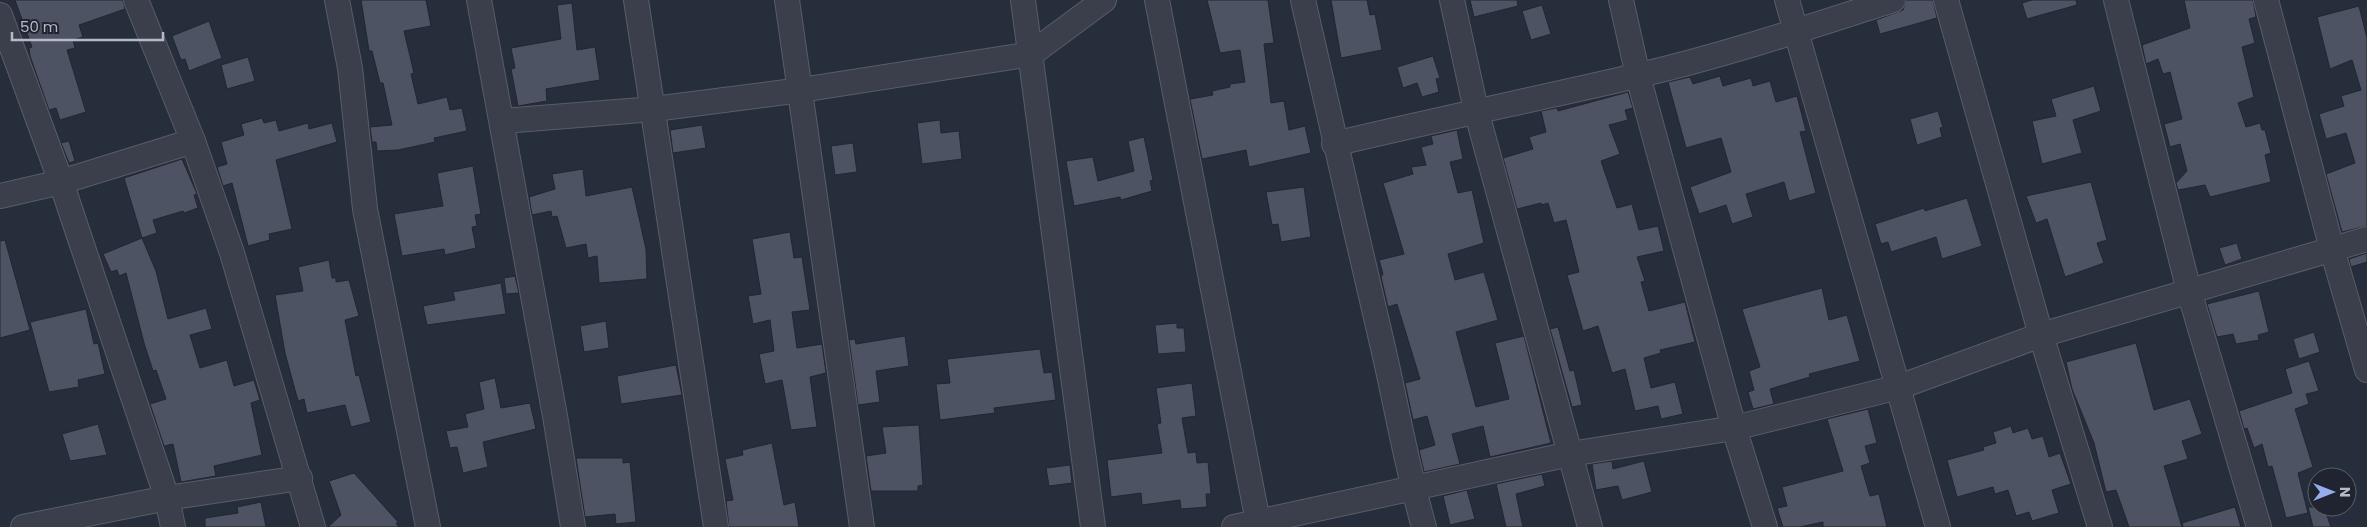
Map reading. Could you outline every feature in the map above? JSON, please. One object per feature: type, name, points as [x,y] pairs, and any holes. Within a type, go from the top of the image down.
[{"type":"street","points":[[136,0],[193,141],[232,253],[313,527]]},
{"type":"street","points":[[337,0],[350,68],[365,210],[428,527]]},
{"type":"street","points":[[479,0],[503,122],[573,527]]},
{"type":"street","points":[[636,0],[716,527]]},
{"type":"street","points":[[787,0],[862,527]]},
{"type":"street","points":[[1023,0],[1093,527]]},
{"type":"street","points":[[503,122],[654,110],[801,90],[1031,54],[1104,0]]},
{"type":"street","points":[[1158,0],[1258,522]]},
{"type":"street","points":[[1303,0],[1334,144],[1382,340],[1413,489],[1424,527]]},
{"type":"street","points":[[1452,0],[1476,110],[1590,527]]},
{"type":"street","points":[[1621,0],[1638,76],[1734,428],[1765,527]]},
{"type":"street","points":[[1787,0],[1938,527]]},
{"type":"street","points":[[1334,144],[1476,110],[1638,76],[1795,32],[1893,0]]},
{"type":"street","points":[[1946,0],[2041,335],[2100,527]]},
{"type":"street","points":[[2116,0],[2188,291],[2259,527]]},
{"type":"street","points":[[2266,0],[2332,249],[2367,370]]},
{"type":"street","points":[[0,15],[61,182],[167,498],[173,527]]},
{"type":"street","points":[[0,196],[61,182],[193,141]]},
{"type":"street","points":[[1234,527],[1258,522],[1293,521],[1413,489],[1570,454],[1734,428],[1899,387],[2041,335],[2367,239]]},
{"type":"street","points":[[23,527],[167,498],[300,478]]},
{"type":"building","points":[[15,0],[123,0],[125,9],[79,25],[83,37],[73,40],[75,48],[67,50],[86,112],[60,120],[56,108],[49,110],[30,56],[29,48],[32,47]]},
{"type":"building","points":[[361,0],[426,0],[431,26],[404,31],[414,73],[411,74],[418,104],[447,97],[450,110],[462,108],[467,131],[434,138],[435,142],[398,150],[377,151],[376,142],[372,142],[370,127],[392,125],[383,83],[380,83],[372,51],[369,51]]},
{"type":"building","points":[[1207,0],[1268,0],[1274,43],[1264,44],[1271,103],[1284,101],[1289,130],[1305,126],[1311,153],[1249,167],[1246,150],[1202,159],[1190,99],[1213,95],[1212,91],[1230,87],[1230,84],[1245,82],[1240,50],[1220,53]]},
{"type":"building","points":[[1331,0],[1367,0],[1370,15],[1375,14],[1382,50],[1341,58]]},
{"type":"building","points":[[1470,0],[1517,0],[1518,6],[1474,17]]},
{"type":"building","points":[[1906,0],[1933,0],[1937,18],[1880,34],[1876,20],[1903,10]]},
{"type":"building","points":[[2032,0],[2076,0],[2077,5],[2027,19],[2022,3]]},
{"type":"building","points":[[2184,0],[2253,0],[2256,17],[2249,19],[2255,43],[2242,47],[2254,97],[2238,103],[2246,127],[2260,123],[2262,130],[2265,130],[2271,153],[2265,155],[2271,182],[2210,197],[2205,185],[2178,190],[2176,183],[2187,171],[2180,144],[2170,147],[2164,124],[2182,119],[2170,72],[2163,74],[2158,59],[2146,64],[2142,45],[2190,28]]},
{"type":"building","points":[[572,3],[577,50],[595,47],[600,80],[546,89],[547,101],[518,106],[511,69],[515,68],[511,48],[561,39],[557,5]]},
{"type":"building","points":[[1542,5],[1551,34],[1531,40],[1522,11]]},
{"type":"building","points":[[2359,6],[2367,38],[2367,226],[2342,232],[2326,174],[2355,163],[2346,133],[2326,139],[2319,114],[2344,106],[2341,96],[2361,90],[2352,60],[2330,69],[2317,17]]},
{"type":"building","points":[[209,21],[222,58],[189,71],[185,59],[181,60],[172,36]]},
{"type":"building","points":[[1433,56],[1440,78],[1436,79],[1439,92],[1422,97],[1417,83],[1403,88],[1397,67]]},
{"type":"building","points":[[248,57],[255,81],[227,89],[221,65]]},
{"type":"building","points":[[1720,76],[1723,86],[1751,78],[1753,86],[1770,81],[1776,102],[1797,96],[1806,131],[1800,132],[1816,193],[1789,201],[1784,182],[1746,194],[1753,217],[1732,224],[1726,205],[1699,214],[1690,187],[1731,172],[1721,138],[1686,148],[1668,82],[1690,77],[1693,84]]},
{"type":"building","points":[[2094,86],[2101,111],[2073,120],[2082,153],[2042,164],[2032,121],[2056,116],[2051,99]]},
{"type":"building","points":[[1628,92],[1633,108],[1625,110],[1628,120],[1609,125],[1620,154],[1601,161],[1617,208],[1632,204],[1639,230],[1658,226],[1664,251],[1637,257],[1645,281],[1641,282],[1649,311],[1685,302],[1695,342],[1660,350],[1661,353],[1644,358],[1651,388],[1675,382],[1683,414],[1661,419],[1658,406],[1635,411],[1625,369],[1612,373],[1598,326],[1583,331],[1567,275],[1579,272],[1566,220],[1554,223],[1548,203],[1517,209],[1503,158],[1533,149],[1529,137],[1546,132],[1541,111],[1557,108],[1558,111]]},
{"type":"building","points":[[1938,111],[1943,127],[1940,128],[1942,137],[1917,145],[1910,119]]},
{"type":"building","points":[[262,118],[264,123],[276,120],[279,131],[308,123],[309,129],[332,123],[337,142],[276,160],[292,229],[269,234],[270,240],[248,246],[232,183],[223,186],[217,167],[227,164],[221,142],[244,135],[241,124]]},
{"type":"building","points":[[940,120],[941,133],[959,131],[962,159],[922,164],[917,123]]},
{"type":"building","points":[[702,125],[706,148],[673,153],[670,130]]},
{"type":"building","points":[[1457,130],[1463,159],[1450,162],[1458,193],[1472,190],[1484,243],[1448,254],[1455,280],[1484,272],[1498,320],[1456,332],[1476,407],[1509,399],[1495,343],[1524,336],[1551,443],[1490,457],[1483,426],[1452,434],[1460,464],[1424,472],[1419,450],[1435,445],[1427,416],[1413,420],[1405,383],[1420,379],[1397,304],[1388,307],[1381,277],[1383,274],[1379,260],[1404,254],[1383,183],[1413,174],[1411,167],[1426,165],[1421,147],[1433,144],[1431,136]]},
{"type":"building","points":[[1144,137],[1153,180],[1150,181],[1152,191],[1121,200],[1120,197],[1074,206],[1066,161],[1093,157],[1098,181],[1134,171],[1128,141]]},
{"type":"building","points":[[69,141],[75,161],[69,163],[61,143]]},
{"type":"building","points":[[853,143],[857,172],[835,175],[831,146]]},
{"type":"building","points":[[182,159],[197,194],[194,195],[198,208],[153,220],[157,233],[142,238],[124,178]]},
{"type":"building","points":[[473,166],[481,214],[475,215],[477,226],[472,227],[476,248],[445,255],[444,249],[402,256],[394,214],[443,206],[437,173]]},
{"type":"building","points":[[583,169],[586,196],[632,187],[646,249],[647,279],[599,283],[597,256],[588,258],[586,244],[566,248],[557,216],[552,217],[551,211],[532,215],[529,197],[555,189],[552,174]]},
{"type":"building","points":[[2091,182],[2107,240],[2097,243],[2104,263],[2065,277],[2047,219],[2036,223],[2026,196]]},
{"type":"building","points":[[1304,187],[1311,237],[1281,242],[1278,224],[1272,225],[1266,192]]},
{"type":"building","points":[[1967,198],[1982,246],[1942,259],[1936,237],[1891,252],[1888,242],[1881,244],[1875,224],[1924,208],[1925,211]]},
{"type":"building","points":[[790,232],[794,258],[802,257],[810,310],[792,312],[797,348],[822,344],[826,373],[810,377],[817,427],[791,430],[782,380],[765,384],[759,354],[774,351],[770,320],[753,324],[748,296],[761,294],[752,239]]},
{"type":"building","points":[[142,238],[156,271],[168,319],[206,308],[212,329],[190,335],[200,368],[227,360],[234,386],[254,380],[260,400],[251,403],[262,455],[214,466],[216,476],[181,482],[173,444],[164,446],[150,404],[166,399],[156,370],[153,371],[144,343],[126,273],[119,276],[117,270],[111,272],[103,254]]},
{"type":"building","points":[[5,240],[30,330],[0,338],[0,241]]},
{"type":"building","points":[[2237,243],[2242,259],[2225,265],[2219,248]]},
{"type":"building","points":[[2367,253],[2367,262],[2351,267],[2349,259]]},
{"type":"building","points":[[329,260],[332,278],[336,278],[336,282],[349,280],[359,316],[345,320],[356,376],[359,375],[371,422],[351,427],[345,405],[307,413],[304,399],[298,401],[285,353],[275,295],[303,291],[298,267]]},
{"type":"building","points":[[515,276],[519,293],[506,294],[504,278]]},
{"type":"building","points":[[501,283],[506,314],[427,325],[423,306],[455,300],[453,292]]},
{"type":"building","points":[[1822,288],[1829,320],[1847,315],[1860,361],[1809,374],[1810,377],[1770,389],[1774,404],[1753,409],[1748,392],[1754,390],[1749,371],[1760,367],[1742,309]]},
{"type":"building","points":[[2259,291],[2269,332],[2258,335],[2259,340],[2236,344],[2233,334],[2217,337],[2207,304]]},
{"type":"building","points":[[86,309],[94,344],[98,343],[105,374],[78,380],[79,387],[49,392],[30,322]]},
{"type":"building","points":[[606,321],[609,348],[584,352],[580,326]]},
{"type":"building","points":[[1177,323],[1177,328],[1184,328],[1186,352],[1158,354],[1155,325]]},
{"type":"building","points":[[1558,327],[1570,371],[1574,370],[1582,405],[1572,407],[1550,329]]},
{"type":"building","points":[[2314,332],[2320,352],[2299,359],[2293,339]]},
{"type":"building","points":[[905,336],[909,366],[876,371],[880,402],[858,405],[849,340],[855,339],[856,344]]},
{"type":"building","points":[[2136,343],[2154,410],[2190,399],[2202,434],[2182,441],[2188,459],[2164,466],[2182,527],[2129,527],[2116,490],[2106,492],[2094,443],[2072,389],[2066,362]]},
{"type":"building","points":[[1040,349],[1044,373],[1052,372],[1056,400],[994,408],[995,413],[940,420],[936,384],[950,383],[947,359]]},
{"type":"building","points":[[2309,361],[2319,391],[2306,394],[2309,404],[2295,409],[2313,467],[2307,467],[2307,469],[2298,473],[2307,513],[2286,518],[2272,466],[2268,467],[2262,444],[2254,448],[2247,428],[2244,429],[2239,411],[2292,393],[2285,369]]},
{"type":"building","points":[[676,365],[682,395],[621,404],[617,376]]},
{"type":"building","points":[[495,378],[501,408],[530,403],[536,429],[483,442],[488,467],[463,473],[457,447],[450,448],[446,431],[468,427],[465,414],[484,409],[479,382]]},
{"type":"building","points":[[1192,383],[1196,416],[1182,418],[1188,453],[1196,452],[1197,463],[1208,462],[1211,494],[1206,494],[1207,507],[1181,509],[1180,500],[1142,505],[1141,493],[1111,497],[1107,460],[1162,453],[1157,424],[1161,423],[1156,388]]},
{"type":"building","points":[[1868,409],[1877,443],[1865,446],[1870,463],[1861,466],[1870,496],[1879,494],[1887,527],[1823,527],[1823,522],[1800,527],[1783,527],[1777,508],[1787,506],[1782,487],[1843,471],[1827,419]]},
{"type":"building","points":[[98,424],[107,455],[70,461],[62,434]]},
{"type":"building","points":[[919,425],[923,485],[918,486],[918,491],[871,491],[866,456],[886,453],[882,427]]},
{"type":"building","points":[[2011,426],[2013,433],[2028,428],[2032,439],[2043,436],[2049,457],[2060,453],[2071,484],[2052,490],[2059,513],[2032,521],[2029,512],[2016,516],[2008,490],[1995,494],[1993,487],[1957,497],[1947,460],[1984,450],[1983,447],[1996,443],[1993,432]]},
{"type":"building","points":[[772,443],[784,505],[795,502],[799,527],[729,527],[726,501],[733,500],[725,459],[743,455],[742,450]]},
{"type":"building","points":[[576,458],[623,458],[623,463],[630,462],[636,522],[616,524],[615,514],[585,517]]},
{"type":"building","points":[[1612,461],[1613,469],[1644,461],[1652,492],[1622,500],[1618,486],[1596,490],[1592,464]]},
{"type":"building","points":[[1070,465],[1072,483],[1049,486],[1046,468]]},
{"type":"building","points":[[354,473],[399,523],[396,523],[399,527],[328,527],[341,515],[329,481]]},
{"type":"building","points":[[1542,474],[1545,486],[1516,494],[1523,527],[1506,527],[1496,484]]},
{"type":"building","points":[[1467,490],[1475,519],[1450,525],[1443,496]]},
{"type":"building","points":[[261,502],[266,527],[205,527],[205,518],[238,513],[237,507]]},
{"type":"building","points":[[2235,507],[2241,527],[2183,527],[2182,523]]},
{"type":"building","points":[[2310,517],[2328,517],[2331,527],[2313,527]]}]
